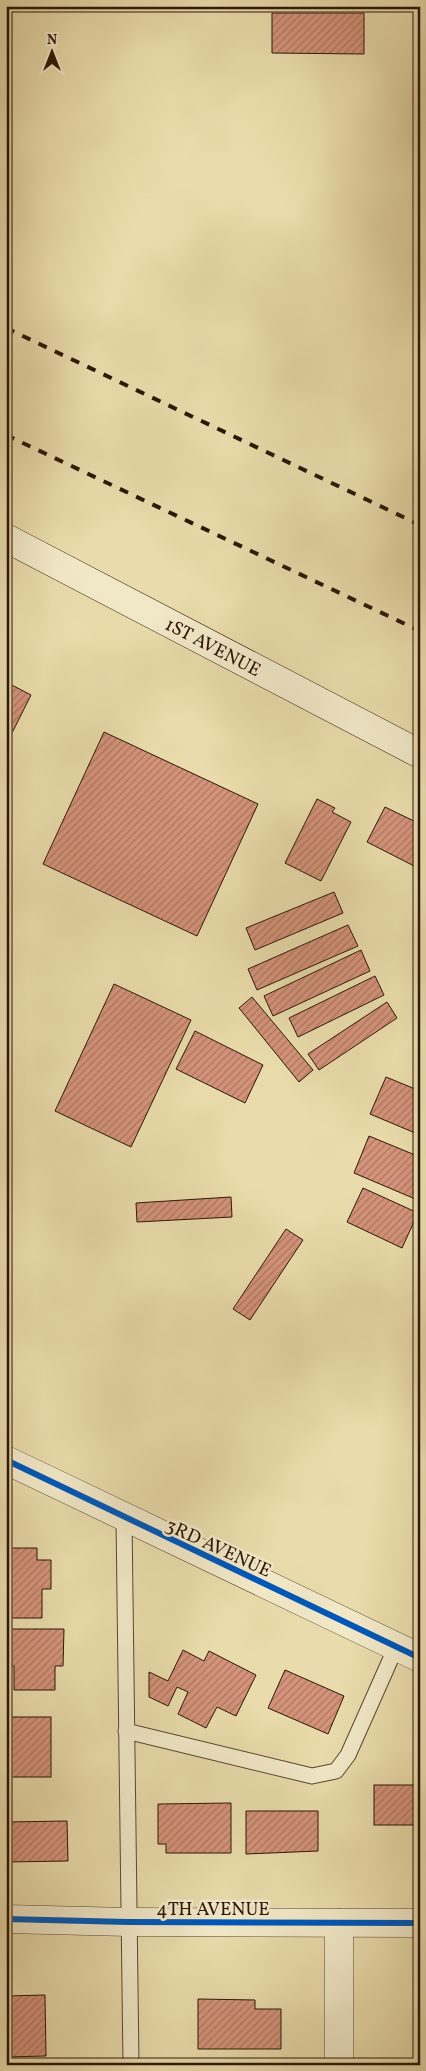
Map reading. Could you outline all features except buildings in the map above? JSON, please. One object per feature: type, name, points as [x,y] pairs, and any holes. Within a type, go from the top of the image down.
[{"type":"street","name":"1ST AVENUE","points":[[6,538],[420,754]]},
{"type":"street","name":"3RD AVENUE","points":[[6,1460],[408,1653]]},
{"type":"street","name":"4TH AVENUE","points":[[6,1918],[128,1922],[420,1923]]},
{"type":"street","points":[[339,1923],[339,2065]]},
{"type":"lane","points":[[124,1518],[131,2065]]},
{"type":"lane","points":[[126,1731],[312,1776],[336,1771],[348,1755],[408,1653]]},
{"type":"railway","points":[[6,328],[420,525]]},
{"type":"railway","points":[[6,435],[420,631]]},
{"type":"cycle path","points":[[6,1460],[420,1658]]},
{"type":"cycle path","points":[[6,1919],[128,1922],[420,1923]]}]
